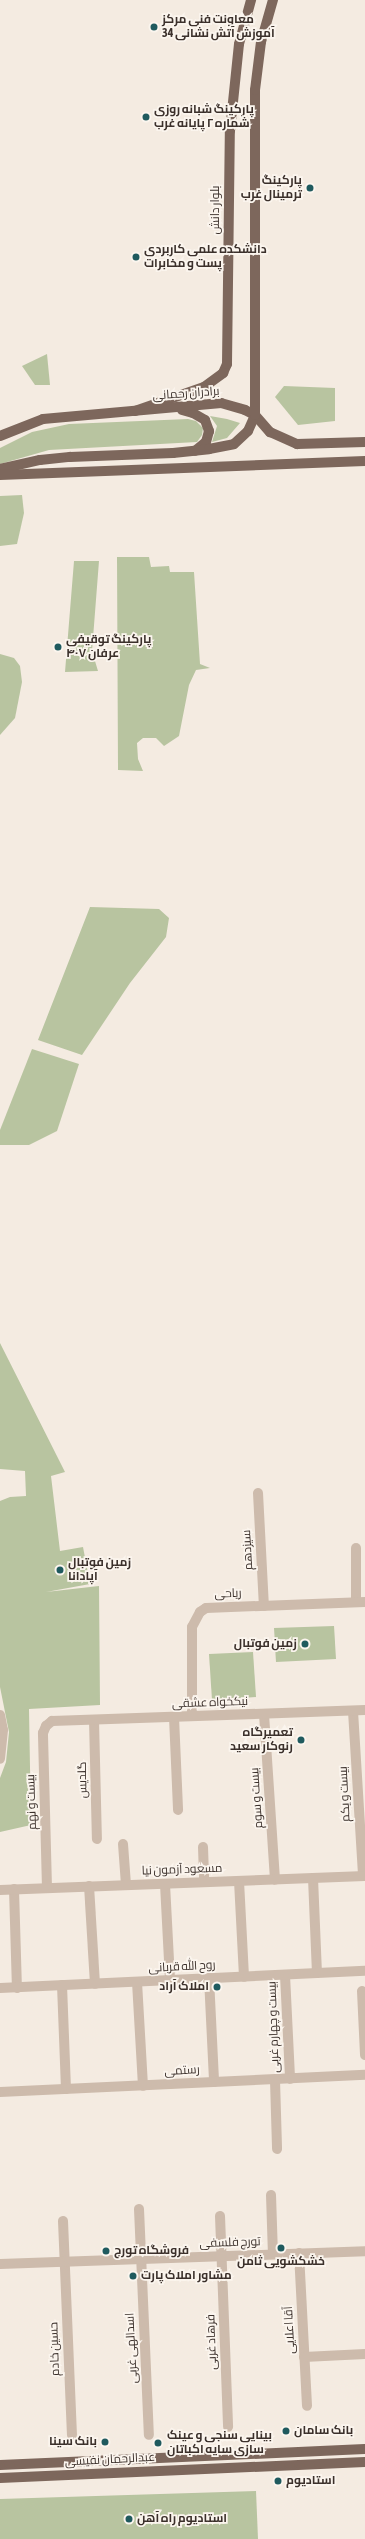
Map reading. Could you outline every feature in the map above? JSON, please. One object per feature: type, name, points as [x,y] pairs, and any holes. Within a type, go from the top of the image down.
[{"type":"main road","name":"بلوار دانش","points":[[135,411],[204,387],[223,373],[227,364],[230,131],[239,44],[251,0]]},
{"type":"main road","points":[[0,469],[40,460],[195,451],[234,444],[248,431],[255,415],[255,90],[261,42],[273,0]]},
{"type":"main road","name":"برادران رحمانی","points":[[0,436],[43,419],[221,404],[236,406],[255,415],[270,432],[297,444],[365,442]]},
{"type":"main road","points":[[177,408],[193,413],[205,420],[209,431],[206,442],[195,451]]},
{"type":"main road","points":[[0,475],[365,461]]},
{"type":"main road","name":"عبدالرحمان نفیسی","points":[[0,2465],[365,2449]]},
{"type":"main road","name":"عبدالرحمان نفیسی","points":[[0,2478],[365,2462]]},
{"type":"street","name":"سیزدهم","points":[[258,1493],[264,1606]]},
{"type":"street","points":[[356,1548],[361,1602]]},
{"type":"street","name":"ریاحی","points":[[192,1716],[192,1627],[196,1616],[206,1608],[361,1602]]},
{"type":"street","name":"نیکخواه عشقی","points":[[56,1721],[365,1710]]},
{"type":"street","name":"بیست و یکم","points":[[353,1711],[364,1876]]},
{"type":"street","name":"بیست و سوم","points":[[264,1714],[275,1880]]},
{"type":"street","points":[[0,1715],[3,1730],[0,1759]]},
{"type":"street","points":[[174,1717],[178,1810]]},
{"type":"street","name":"گلدیس","points":[[94,1720],[97,1839]]},
{"type":"street","name":"بیست و نهم","points":[[48,1888],[43,1733],[48,1724],[56,1721]]},
{"type":"street","points":[[123,1844],[126,1885]]},
{"type":"street","points":[[203,1847],[204,1882]]},
{"type":"street","name":"مسعود آزمون نیا","points":[[0,1890],[364,1876]]},
{"type":"street","points":[[313,1878],[316,1973]]},
{"type":"street","points":[[239,1881],[244,1977]]},
{"type":"street","points":[[165,1884],[170,1980]]},
{"type":"street","points":[[89,1886],[95,1984]]},
{"type":"street","points":[[14,1889],[17,1988]]},
{"type":"street","name":"روح الله قربانی","points":[[0,1988],[365,1971]]},
{"type":"street","name":"بیست و چهارم غربی","points":[[285,1975],[290,2079]]},
{"type":"street","points":[[209,1978],[214,2082]]},
{"type":"street","points":[[137,1982],[143,2086]]},
{"type":"street","points":[[62,1985],[66,2089]]},
{"type":"street","points":[[362,1992],[365,2055]]},
{"type":"street","name":"رستمی","points":[[0,2092],[365,2075]]},
{"type":"street","points":[[275,2080],[277,2149]]},
{"type":"street","points":[[271,2195],[273,2254]]},
{"type":"street","name":"اسدالهی غربی","points":[[139,2208],[149,2435]]},
{"type":"street","name":"فرهاد غربی","points":[[220,2216],[228,2427]]},
{"type":"street","name":"حسین خادم","points":[[63,2221],[72,2435]]},
{"type":"street","name":"تورج فلسفی","points":[[0,2264],[365,2251]]},
{"type":"street","name":"آقا اعلایی","points":[[299,2253],[307,2406]]},
{"type":"street","points":[[304,2357],[365,2354]]},
{"type":"green space","points":[[47,354],[50,385],[35,385],[22,366]]},
{"type":"green space","points":[[284,386],[335,388],[335,421],[298,425],[275,397]]},
{"type":"green space","points":[[210,416],[240,423],[227,438],[212,442],[217,426]]},
{"type":"green space","points":[[188,419],[196,421],[203,428],[202,435],[197,442],[49,450],[0,464],[0,448],[32,432],[69,424]]},
{"type":"green space","points":[[22,495],[24,513],[17,544],[0,546],[0,496]]},
{"type":"green space","points":[[117,557],[149,557],[151,567],[169,566],[170,572],[194,572],[200,664],[210,668],[196,670],[189,685],[179,736],[164,746],[156,738],[143,738],[137,743],[138,759],[143,771],[118,770]]},
{"type":"green space","points":[[74,561],[99,561],[92,651],[98,671],[65,672]]},
{"type":"green space","points":[[0,654],[14,658],[20,666],[22,682],[15,718],[0,735]]},
{"type":"green space","points":[[90,907],[159,909],[169,918],[166,937],[130,983],[82,1055],[38,1040]]},
{"type":"green space","points":[[32,1049],[79,1064],[57,1131],[29,1145],[0,1145],[0,1130]]},
{"type":"green space","points":[[0,1343],[65,1472],[51,1476],[60,1551],[83,1547],[90,1584],[46,1592],[99,1586],[100,1705],[29,1709],[31,1825],[0,1832],[0,1778],[6,1762],[9,1732],[0,1687],[0,1501],[10,1497],[26,1496],[25,1471],[0,1469]]},
{"type":"green space","name":"زمین فوتبال","points":[[334,1626],[336,1659],[276,1662],[274,1628]]},
{"type":"green space","points":[[253,1652],[256,1697],[212,1700],[209,1654]]},
{"type":"green space","name":"استادیوم راه آهن","points":[[256,2491],[258,2539],[0,2539],[0,2499]]},
{"type":"place","name":"معاونت فنی مرکز آموزش آتش نشانی 34","points":[[154,27]]},
{"type":"place","name":"پارکینگ شبانه روزی شماره ۲ پایانه غرب","points":[[146,117]]},
{"type":"place","name":"پارکینگ ترمینال غرب","points":[[310,188]]},
{"type":"place","name":"دانشکده علمی کاربردی پست و مخابرات","points":[[136,257]]},
{"type":"place","name":"پارکینگ توقیفی عرفان ۴۰۷","points":[[58,647]]},
{"type":"place","name":"زمین فوتبال آپادانا","points":[[60,1570]]},
{"type":"place","name":"زمین فوتبال","points":[[305,1644]]},
{"type":"place","name":"تعمیرگاه رنوکار سعید","points":[[301,1740]]},
{"type":"place","name":"املاک آراد","points":[[217,1987]]},
{"type":"place","name":"خشکشویی ثامن","points":[[281,2248]]},
{"type":"place","name":"فروشگاه تورج","points":[[106,2251]]},
{"type":"place","name":"مشاور املاک پارت","points":[[133,2276]]},
{"type":"place","name":"بانک سامان","points":[[286,2431]]},
{"type":"place","name":"بانک سینا","points":[[105,2442]]},
{"type":"place","name":"بینایی سنجی و عینک سازی سایه اکباتان","points":[[158,2443]]},
{"type":"place","name":"استادیوم","points":[[278,2481]]},
{"type":"place","name":"استادیوم راه آهن","points":[[129,2519]]}]
